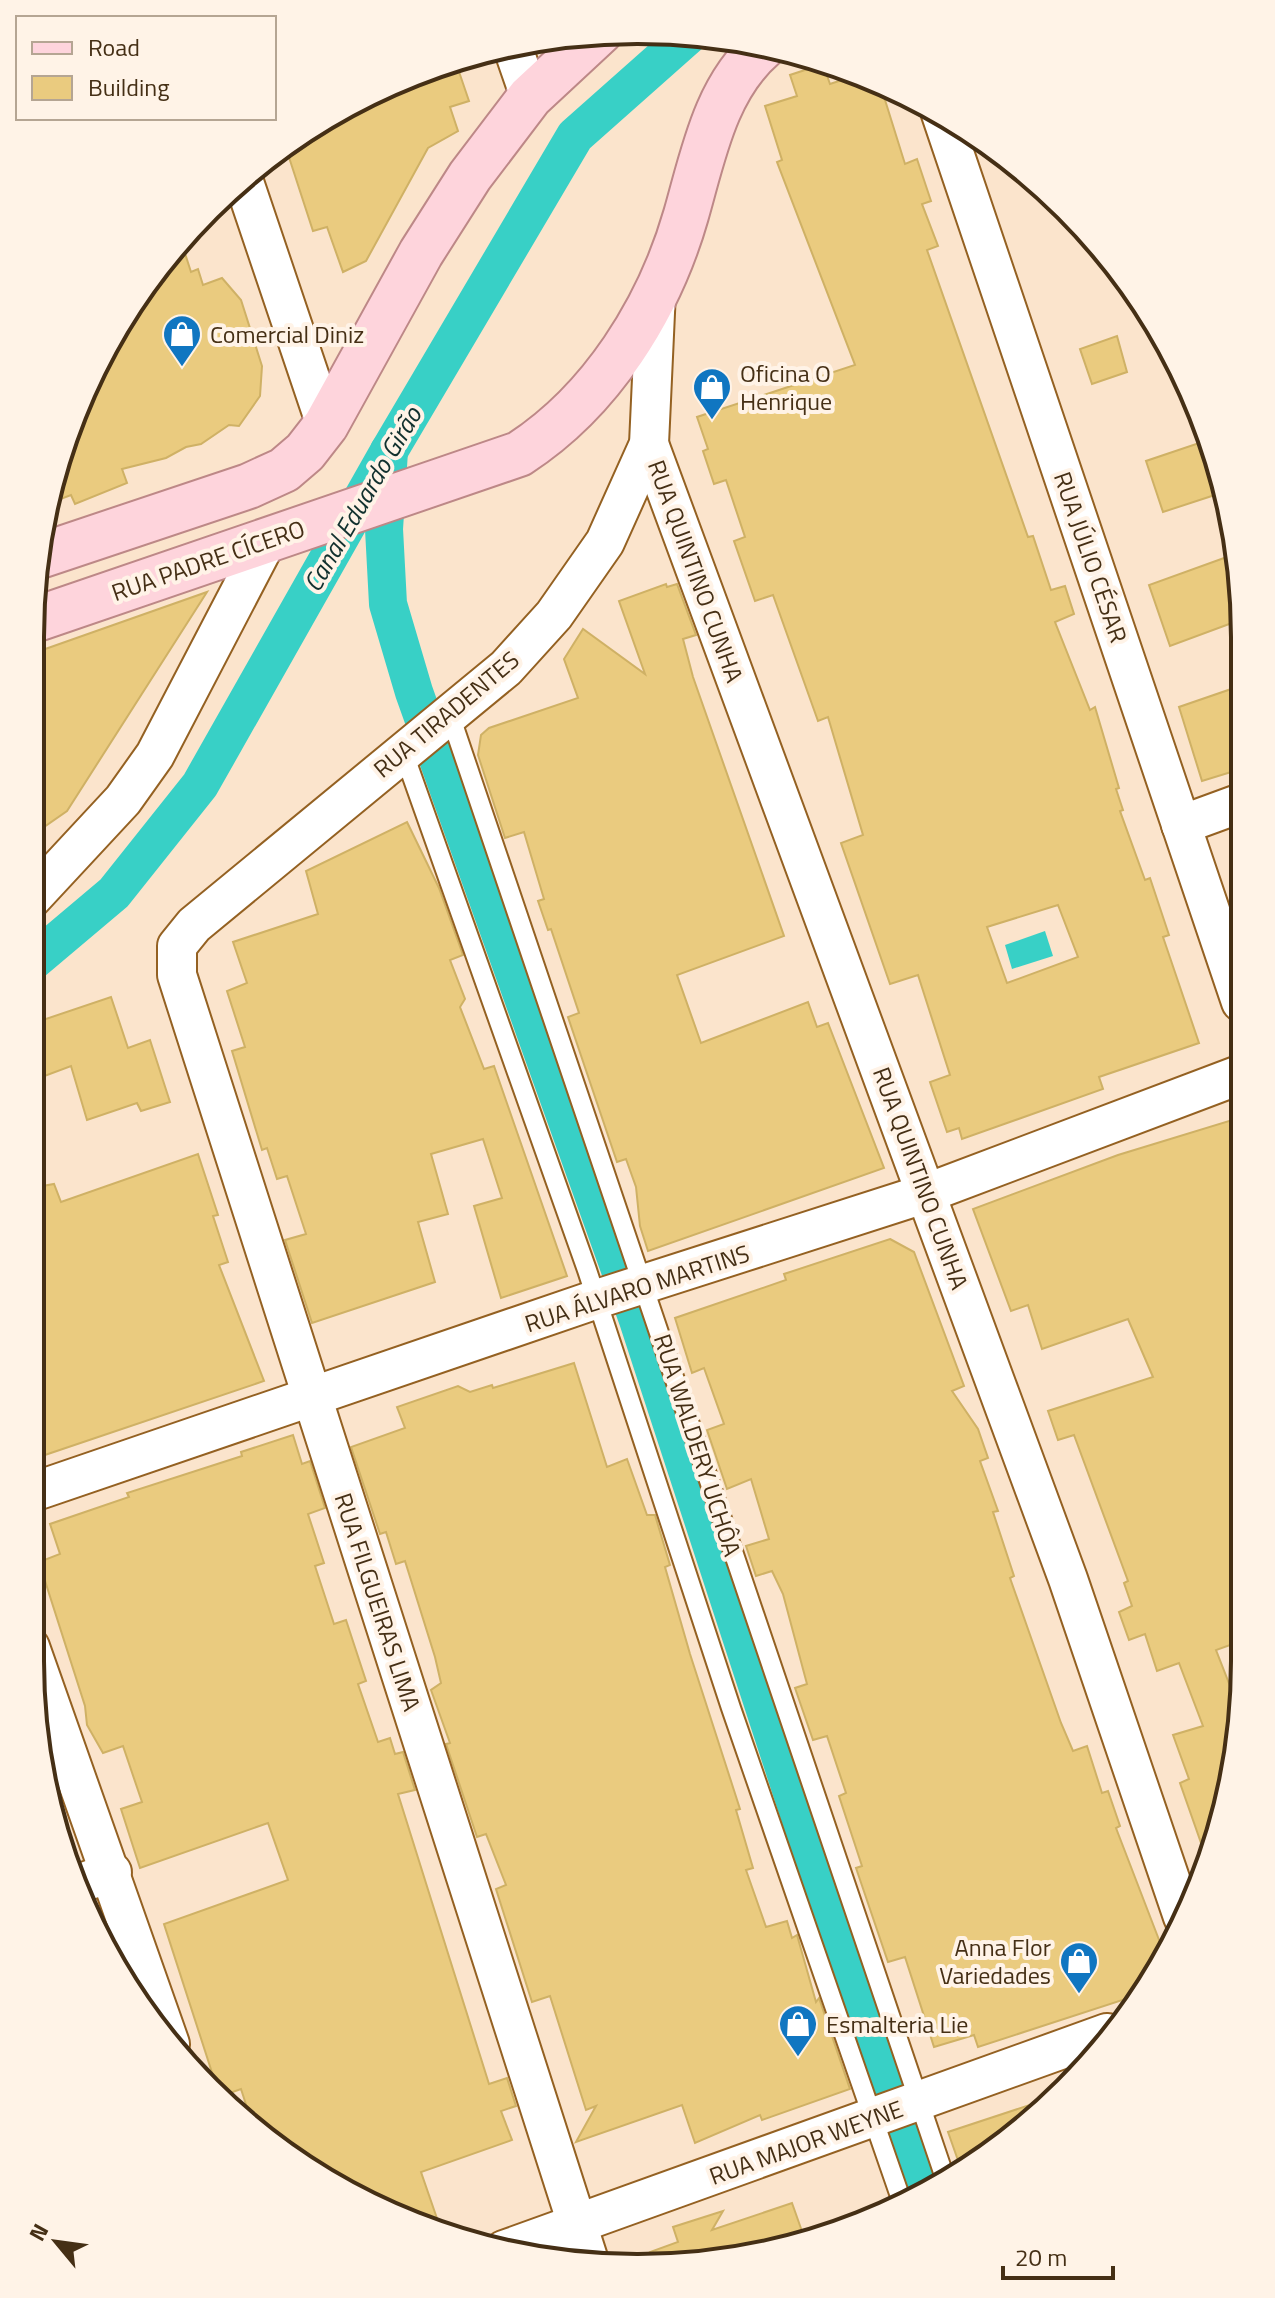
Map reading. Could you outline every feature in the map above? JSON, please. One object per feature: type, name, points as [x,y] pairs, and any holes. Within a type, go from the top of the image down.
[{"type":"main road","points":[[50,553],[249,486],[284,470],[326,425],[421,253],[470,176],[530,97],[584,47]]},
{"type":"main road","name":"RUA PADRE CÍCERO","points":[[45,616],[519,454],[556,430],[602,380],[630,340],[686,217],[700,158],[719,109],[738,76],[756,56]]},
{"type":"street","points":[[516,56],[530,97]]},
{"type":"street","name":"RUA JÚLIO CÉSAR","points":[[947,132],[1231,972]]},
{"type":"street","points":[[247,190],[326,425]]},
{"type":"street","name":"RUA TIRADENTES","points":[[177,946],[194,925],[506,668],[554,615],[605,542],[649,444],[656,288]]},
{"type":"street","name":"RUA QUINTINO CUNHA","points":[[649,444],[1068,1579],[1179,1904]]},
{"type":"street","points":[[44,885],[123,800],[155,755],[267,540]]},
{"type":"street","points":[[1181,825],[1231,807]]},
{"type":"street","name":"RUA FILGUEIRAS LIMA","points":[[177,946],[177,975],[582,2242]]},
{"type":"street","name":"RUA ÁLVARO MARTINS","points":[[44,1488],[598,1299],[645,1287],[927,1193],[1231,1078]]},
{"type":"street","points":[[45,1701],[95,1878],[148,1996]]},
{"type":"street","name":"RUA MAJOR WEYNE","points":[[542,2246],[582,2242],[875,2116],[1096,2037]]},
{"type":"lane","name":"RUA WALDERY UCHÔA","points":[[450,715],[942,2169]]},
{"type":"lane","points":[[403,751],[598,1299],[731,1708],[899,2193]]},
{"type":"water","points":[[1045,931],[1053,956],[1012,969],[1005,945]]},
{"type":"building","points":[[808,69],[827,75],[830,84],[842,80],[884,98],[905,164],[917,159],[931,201],[922,204],[938,246],[927,250],[1028,537],[1033,536],[1051,590],[1065,586],[1074,614],[1055,622],[1090,710],[1095,707],[1119,788],[1116,789],[1123,810],[1120,811],[1145,880],[1150,878],[1169,935],[1163,937],[1199,1043],[1099,1077],[1103,1089],[962,1139],[959,1128],[947,1132],[930,1082],[950,1075],[918,975],[890,984],[841,843],[863,835],[828,717],[818,721],[773,595],[755,601],[734,541],[745,537],[726,480],[714,484],[703,451],[708,449],[697,417],[855,365],[777,162],[782,160],[765,106],[797,96],[790,75]],"holes":[[[1058,905],[1078,957],[1007,983],[987,927]]]},
{"type":"building","points":[[459,71],[469,101],[450,107],[458,131],[428,148],[366,261],[343,272],[327,227],[313,231],[289,158],[375,105]]},
{"type":"building","points":[[185,253],[191,272],[198,269],[203,285],[222,278],[241,300],[262,366],[260,396],[239,426],[229,425],[201,444],[186,447],[166,458],[122,469],[127,483],[75,504],[71,495],[60,499],[75,447],[105,375],[144,308]]},
{"type":"building","points":[[1117,336],[1127,372],[1092,384],[1080,349]]},
{"type":"building","points":[[1199,443],[1214,495],[1163,512],[1146,461]]},
{"type":"building","points":[[1226,557],[1231,623],[1170,646],[1149,585]]},
{"type":"building","points":[[666,584],[667,587],[677,584],[696,635],[683,639],[693,677],[784,936],[677,975],[701,1043],[808,1002],[817,1027],[828,1023],[884,1168],[648,1251],[640,1226],[636,1187],[626,1159],[617,1162],[568,1017],[579,1013],[551,929],[548,930],[538,901],[544,899],[524,832],[505,838],[478,755],[481,735],[489,728],[578,698],[564,659],[583,629],[645,674],[619,601]]},
{"type":"building","points":[[207,592],[67,811],[44,827],[44,649]]},
{"type":"building","points":[[1231,689],[1231,772],[1202,781],[1179,707]]},
{"type":"building","points":[[407,822],[439,888],[463,955],[450,960],[465,999],[460,1007],[484,1069],[494,1066],[567,1276],[501,1298],[474,1206],[502,1198],[483,1139],[431,1154],[448,1214],[418,1222],[435,1282],[312,1323],[285,1240],[306,1234],[287,1176],[277,1179],[267,1148],[262,1150],[232,1051],[245,1047],[227,991],[247,983],[233,942],[318,914],[306,871]]},
{"type":"building","points":[[111,997],[128,1048],[150,1040],[170,1102],[141,1111],[137,1103],[87,1120],[71,1066],[44,1076],[44,1020]]},
{"type":"building","points":[[1231,1120],[1231,1645],[1216,1650],[1230,1687],[1230,1699],[1220,1776],[1202,1845],[1180,1783],[1189,1779],[1173,1735],[1203,1726],[1179,1663],[1157,1671],[1145,1634],[1129,1640],[1119,1612],[1132,1606],[1124,1583],[1128,1581],[1074,1435],[1058,1440],[1048,1411],[1153,1377],[1128,1319],[1042,1349],[1028,1305],[1011,1311],[973,1209],[1118,1155]]},
{"type":"building","points":[[198,1154],[218,1215],[213,1216],[228,1262],[219,1265],[264,1381],[44,1455],[44,1186],[54,1184],[61,1202]]},
{"type":"building","points":[[890,1239],[914,1252],[964,1386],[952,1391],[978,1429],[988,1458],[980,1461],[998,1511],[993,1512],[1014,1576],[1010,1578],[1061,1723],[1073,1751],[1087,1746],[1102,1793],[1108,1791],[1120,1826],[1116,1828],[1160,1942],[1124,1999],[978,2047],[974,2035],[934,2047],[905,1957],[888,1962],[856,1868],[862,1866],[839,1796],[846,1793],[827,1736],[813,1740],[795,1688],[807,1684],[783,1594],[772,1571],[756,1576],[746,1546],[769,1539],[751,1479],[727,1489],[707,1430],[724,1424],[704,1368],[692,1373],[675,1318],[786,1280],[784,1274]]},
{"type":"building","points":[[574,1363],[607,1467],[627,1459],[647,1515],[655,1515],[670,1565],[665,1567],[690,1654],[740,1809],[736,1810],[753,1868],[746,1870],[766,1927],[787,1921],[792,1938],[797,1935],[816,2002],[819,1998],[850,2089],[762,2120],[760,2115],[695,2143],[682,2105],[576,2142],[596,2106],[586,2110],[550,1996],[532,2002],[496,1889],[506,1885],[486,1834],[477,1837],[446,1744],[450,1743],[431,1690],[441,1683],[405,1561],[396,1564],[386,1532],[380,1534],[351,1447],[405,1428],[397,1407],[458,1386],[470,1392],[492,1385],[493,1388]]},
{"type":"building","points":[[293,1435],[302,1464],[310,1461],[325,1508],[308,1514],[324,1563],[315,1566],[334,1624],[346,1620],[366,1681],[358,1684],[378,1742],[390,1738],[395,1754],[403,1752],[415,1790],[398,1794],[489,2084],[507,2078],[516,2106],[501,2111],[512,2140],[421,2172],[437,2219],[375,2193],[308,2154],[247,2108],[241,2089],[231,2093],[213,2074],[164,1924],[288,1880],[268,1823],[140,1868],[121,1809],[142,1802],[123,1746],[103,1753],[87,1725],[85,1706],[44,1578],[44,1560],[60,1554],[50,1524],[129,1497],[127,1493],[242,1456],[241,1452]]},
{"type":"building","points":[[1032,2104],[958,2160],[948,2132]]},
{"type":"building","points":[[792,2203],[802,2231],[715,2249],[651,2254],[678,2242],[673,2227],[723,2211],[712,2230]]},
{"type":"waterway","name":"Canal Eduardo Girão","points":[[44,952],[114,893],[200,785],[389,451],[575,136],[677,45]]},
{"type":"waterway","points":[[389,451],[384,529],[388,604],[414,692],[638,1320],[885,2078],[924,2179]]},
{"type":"place","name":"Comercial Diniz","points":[[182,368]]},
{"type":"place","name":"Oficina O Henrique","points":[[712,421]]},
{"type":"place","name":"Anna Flor Variedades","points":[[1079,1995]]},
{"type":"place","name":"Esmalteria Lie","points":[[798,2058]]}]
